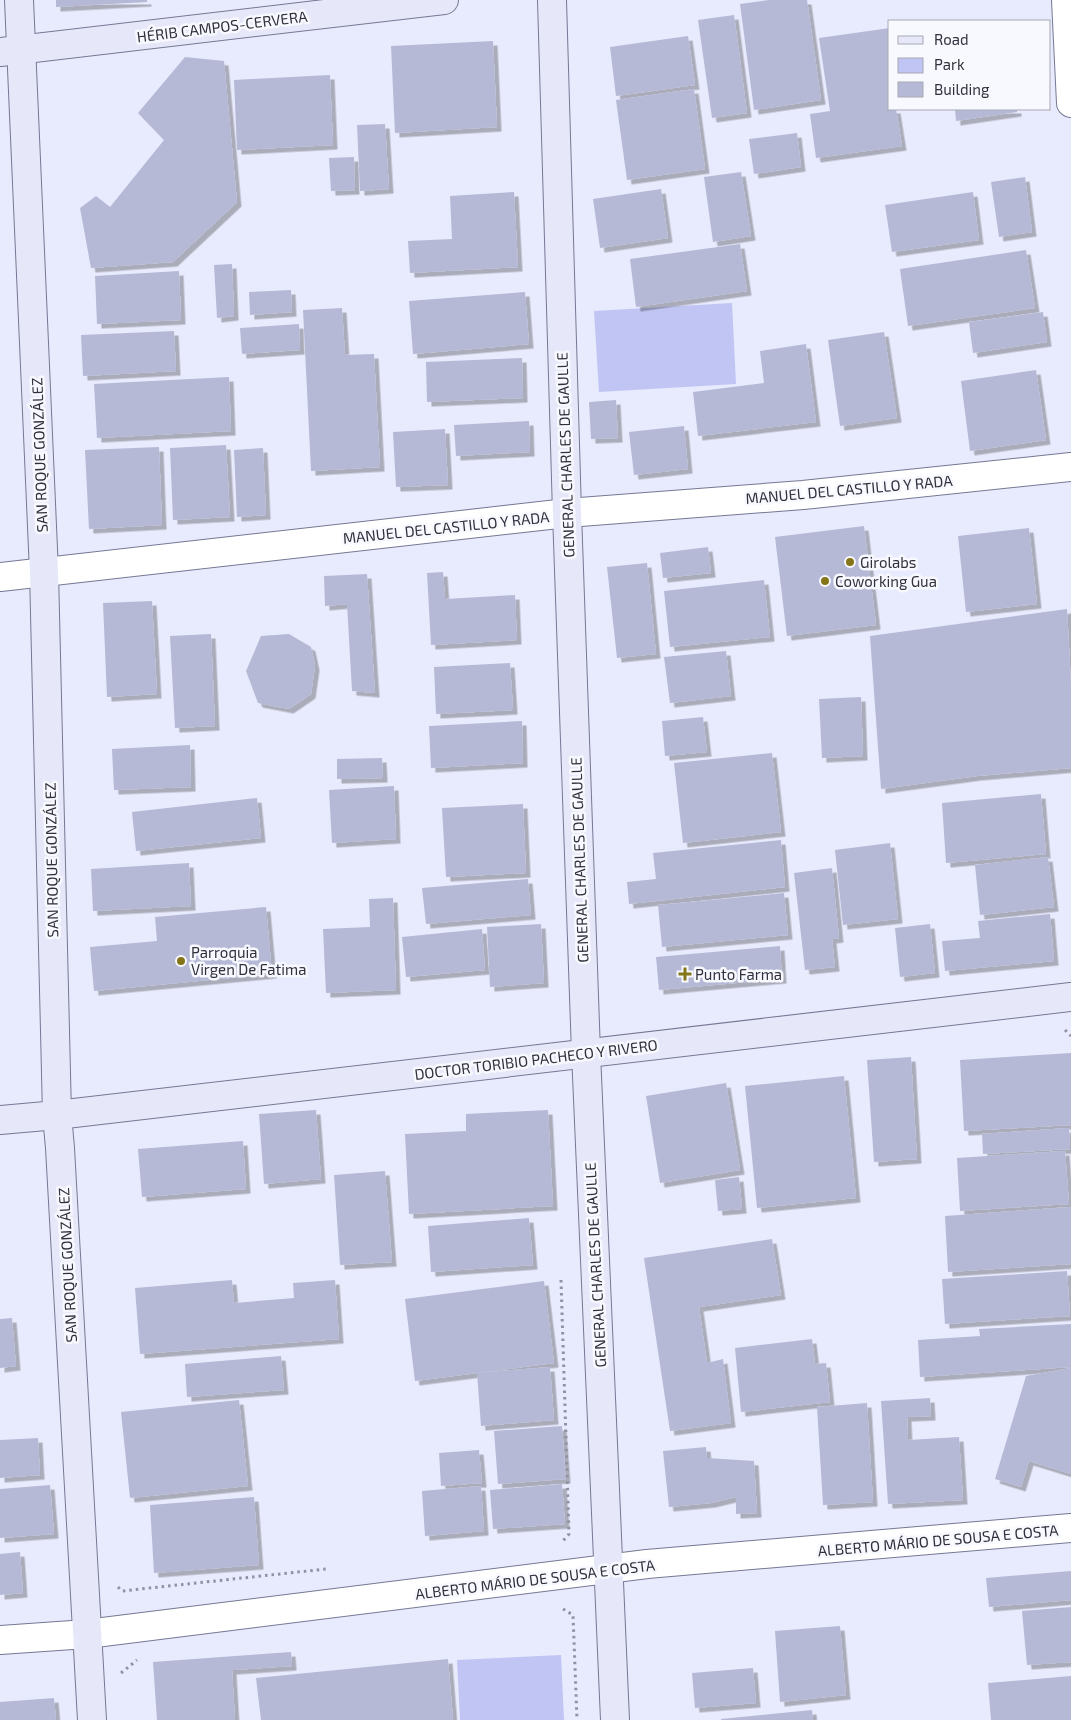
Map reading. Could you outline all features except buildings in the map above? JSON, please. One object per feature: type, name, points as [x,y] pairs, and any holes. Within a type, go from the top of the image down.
[{"type":"street","name":"SAN ROQUE GONZÁLEZ","points":[[19,0],[11,50],[44,572],[57,1115],[61,1158],[92,1720]]},
{"type":"street","name":"HÉRIB CAMPOS-CERVERA","points":[[11,50],[444,0]]},
{"type":"street","name":"GENERAL CHARLES DE GAULLE","points":[[552,0],[567,513],[586,1053],[615,1720]]},
{"type":"street","points":[[1066,0],[1071,103]]},
{"type":"street","name":"MANUEL DEL CASTILLO Y RADA","points":[[0,577],[567,513],[803,495],[1071,467]]},
{"type":"street","name":"DOCTOR TORIBIO PACHECO Y RIVERO","points":[[0,1120],[57,1115],[1071,997]]},
{"type":"street","name":"ALBERTO MÁRIO DE SOUSA E COSTA","points":[[0,1640],[87,1634],[608,1569],[1071,1528]]},
{"type":"path","points":[[1065,1029],[1071,1036]]},
{"type":"path","points":[[560,1544],[569,1534],[561,1280]]},
{"type":"path","points":[[569,1534],[574,1534]]},
{"type":"path","points":[[122,1591],[326,1569]]},
{"type":"path","points":[[114,1582],[122,1591],[123,1598]]},
{"type":"path","points":[[555,1610],[564,1608],[572,1615],[579,1615]]},
{"type":"path","points":[[572,1615],[577,1720]]},
{"type":"path","points":[[123,1673],[137,1660]]},
{"type":"green space","points":[[732,303],[736,384],[599,392],[594,311]]},
{"type":"green space","points":[[561,1655],[564,1720],[460,1720],[457,1660]]},
{"type":"place","name":"Girolabs","points":[[850,562]]},
{"type":"place","name":"Coworking Gua","points":[[825,581]]},
{"type":"place","name":"Parroquia Virgen De Fatima","points":[[181,961]]},
{"type":"place","name":"Punto Farma","points":[[685,974]]}]
